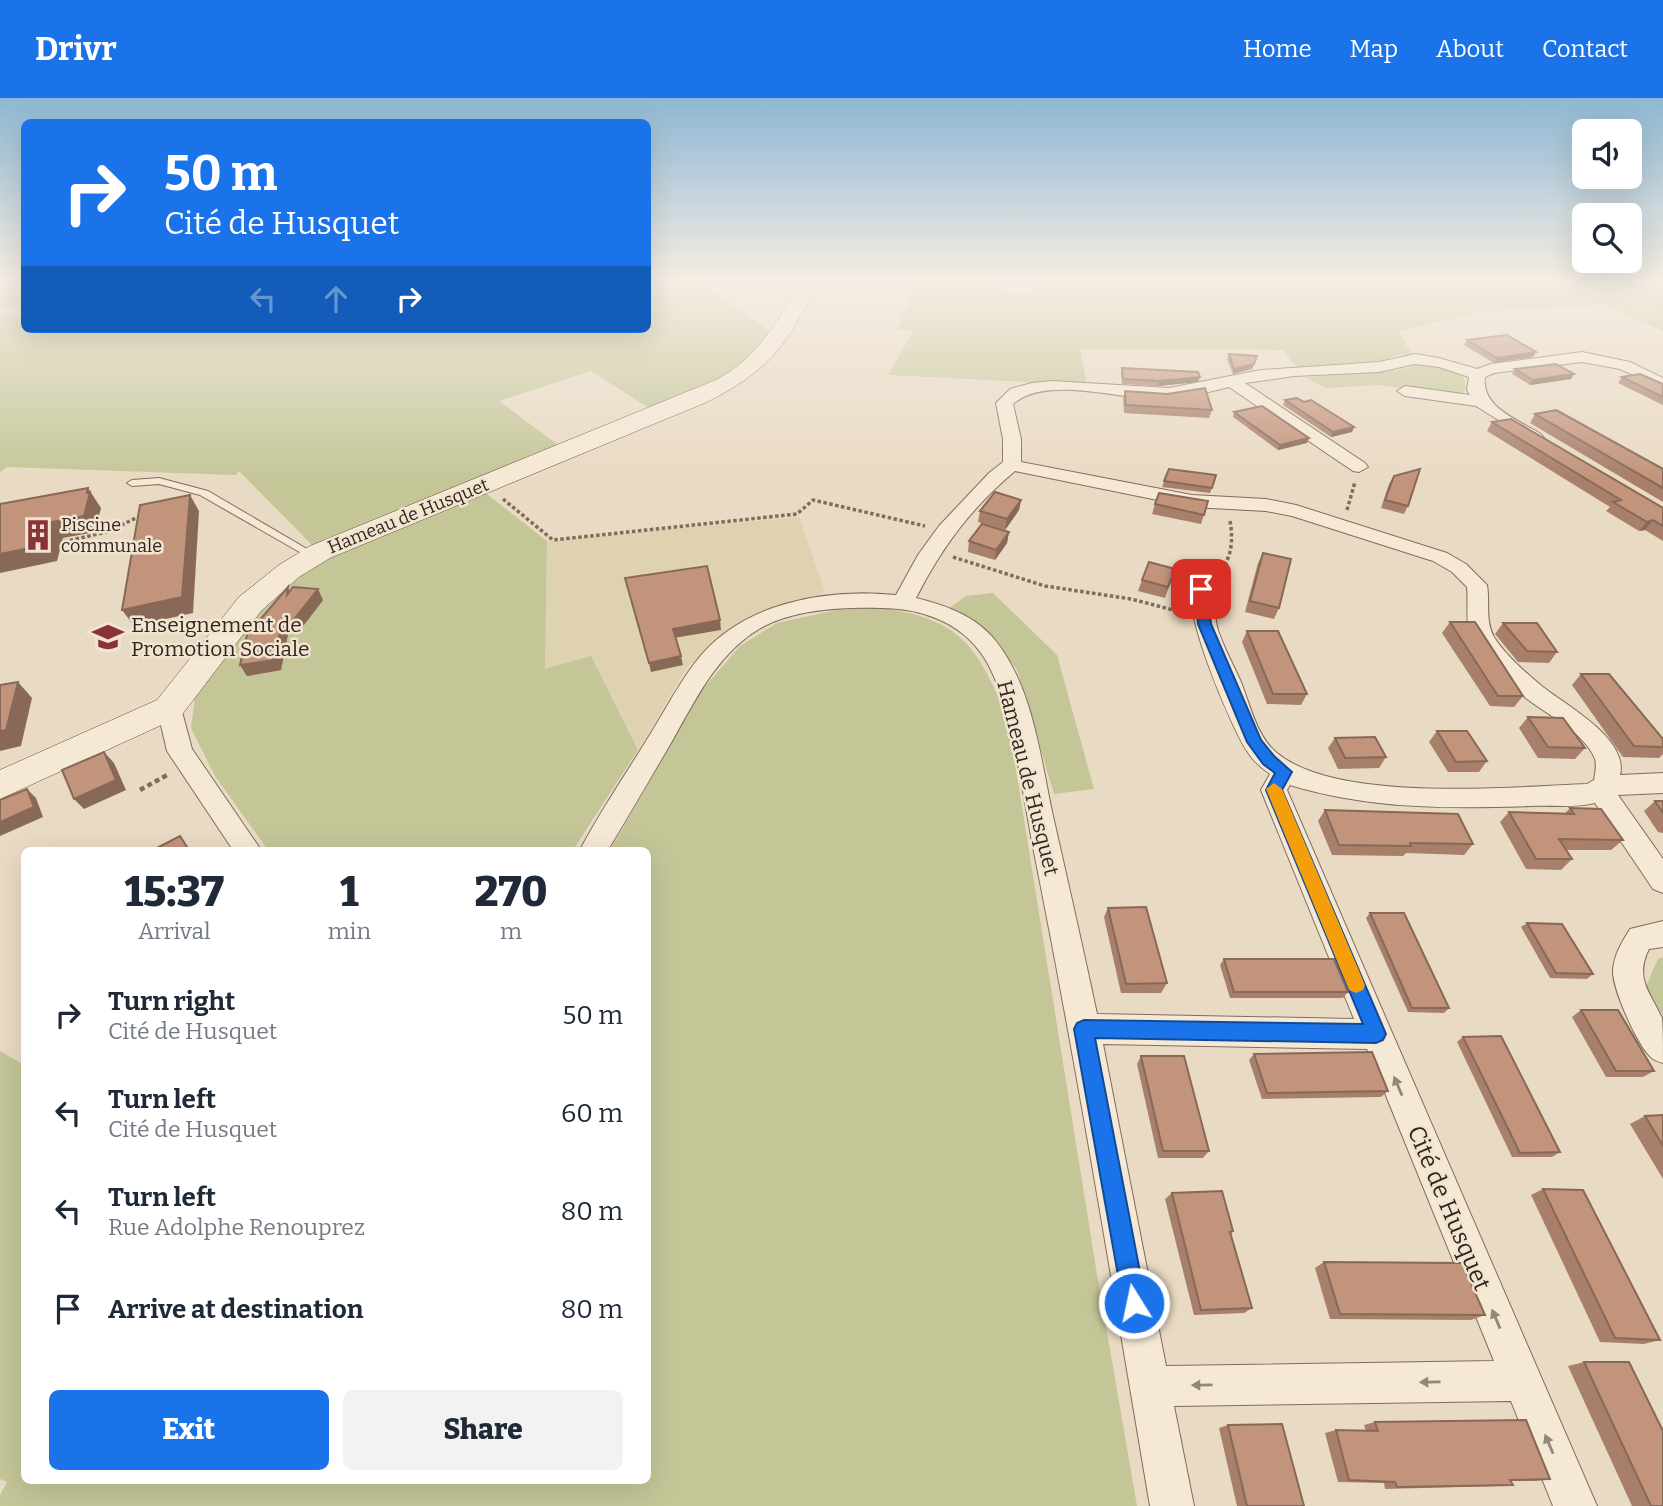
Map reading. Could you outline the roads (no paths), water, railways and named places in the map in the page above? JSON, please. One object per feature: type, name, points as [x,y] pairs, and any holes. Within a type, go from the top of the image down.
[{"type":"street","name":"Hameau de Husquet","points":[[169,708],[250,604],[289,571],[353,537],[699,397],[730,382],[752,367],[769,347]]},
{"type":"street","points":[[903,602],[946,530],[995,477],[1010,465],[1012,439],[1004,403],[1008,396],[1025,388],[1060,387],[1151,395],[1195,392],[1261,376],[1386,366],[1416,359],[1446,364],[1477,375],[1491,369],[1582,357],[1624,365],[1663,384]]},
{"type":"street","points":[[1477,375],[1475,390],[1481,402],[1500,417],[1547,445]]},
{"type":"street","points":[[1234,383],[1359,467]]},
{"type":"street","points":[[1405,391],[1481,402]]},
{"type":"street","points":[[1010,465],[1192,501],[1286,509],[1440,557],[1470,577],[1477,586],[1477,620],[1483,638],[1498,657],[1534,691],[1593,736],[1607,758],[1609,770],[1603,787]]},
{"type":"street","points":[[1201,589],[1203,617],[1254,742],[1268,760],[1284,772],[1322,786],[1437,798],[1591,794],[1603,787],[1663,783]]},
{"type":"street","name":"Hameau de Husquet","points":[[596,847],[702,668],[724,644],[752,623],[786,610],[861,599],[903,602],[944,613],[972,632],[992,651],[1008,687],[1021,735],[1084,1029]]},
{"type":"street","points":[[0,785],[169,708],[180,751],[246,847]]},
{"type":"street","name":"Cité de Husquet","points":[[1284,772],[1274,790],[1575,1506]]},
{"type":"street","points":[[1603,787],[1663,881]]},
{"type":"street","points":[[1663,934],[1640,938],[1629,954],[1626,976],[1634,1001],[1663,1048]]},
{"type":"street","points":[[1172,1506],[1084,1029],[1376,1034]]},
{"type":"street","points":[[1150,1385],[1522,1381]]},
{"type":"lane","points":[[132,483],[159,481],[204,493],[314,556]]},
{"type":"place","name":"Piscine communale","points":[[38,535]]},
{"type":"place","name":"Enseignement de Promotion Sociale","points":[[108,637]]}]
